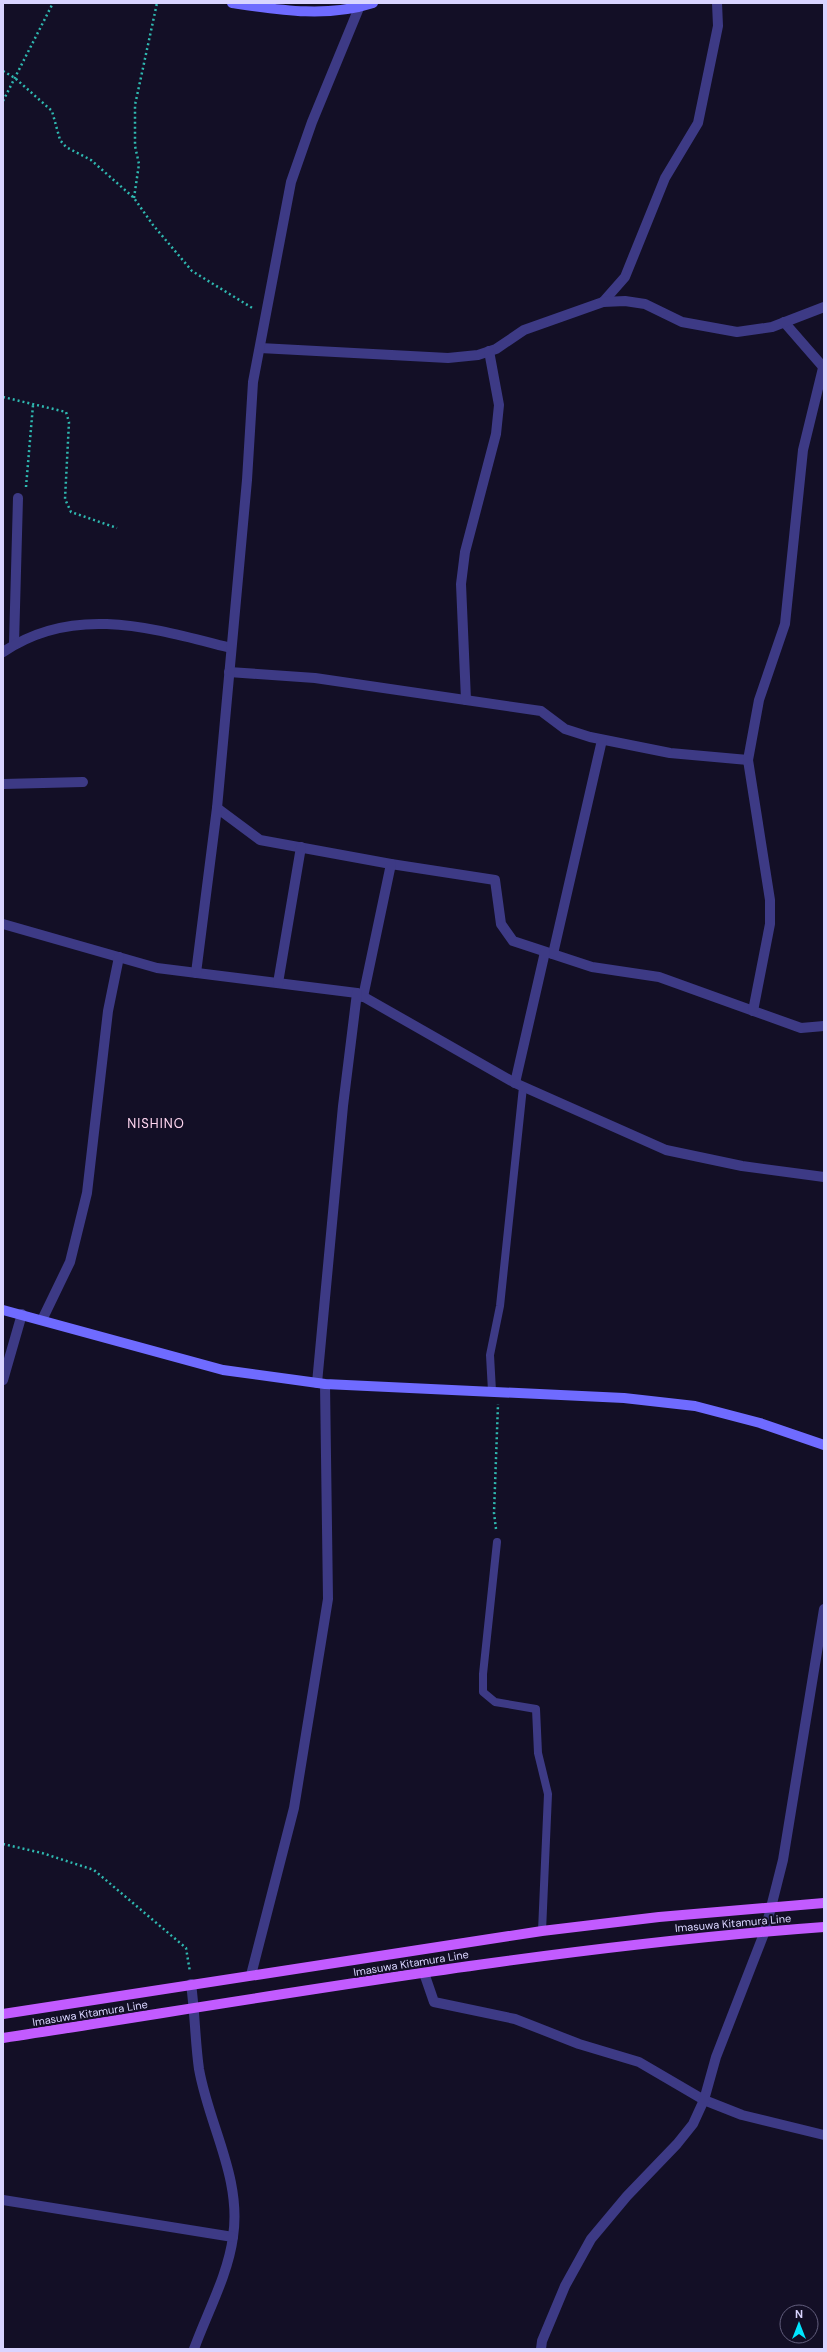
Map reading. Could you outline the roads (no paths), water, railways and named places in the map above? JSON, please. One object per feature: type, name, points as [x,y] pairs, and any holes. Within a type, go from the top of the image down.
[{"type":"main road","name":"Imasuwa Kitamura Line","points":[[3,2014],[542,1931],[771,1906],[824,1903]]},
{"type":"main road","name":"Imasuwa Kitamura Line","points":[[3,2038],[424,1973],[652,1942],[824,1927]]},
{"type":"street","points":[[232,3],[319,12],[373,3]]},
{"type":"street","points":[[603,302],[625,277],[665,178],[698,123],[718,26],[717,3]]},
{"type":"street","points":[[196,973],[216,808],[232,648],[247,480],[253,382],[290,182],[312,122],[361,5]]},
{"type":"street","points":[[260,348],[448,358],[478,355],[489,351],[524,330],[603,302],[625,300],[645,304],[682,322],[737,332],[772,327],[824,307]]},
{"type":"street","points":[[753,1011],[770,924],[770,900],[748,760],[759,700],[785,624],[803,450],[824,368],[784,322]]},
{"type":"street","points":[[466,700],[461,584],[465,552],[496,434],[499,404],[489,351]]},
{"type":"street","points":[[14,644],[18,498]]},
{"type":"street","points":[[3,652],[23,638],[61,626],[100,623],[145,626],[232,648]]},
{"type":"street","points":[[229,672],[315,678],[541,711],[565,729],[602,740],[670,753],[748,760]]},
{"type":"street","points":[[519,1085],[549,953],[602,740]]},
{"type":"street","points":[[3,784],[84,782]]},
{"type":"street","points":[[216,808],[260,840],[391,864],[495,880],[502,924],[513,941],[592,967],[659,977],[801,1028],[824,1026]]},
{"type":"street","points":[[278,983],[301,847]]},
{"type":"street","points":[[251,1975],[294,1808],[328,1599],[321,1383],[342,1106],[360,995],[391,864]]},
{"type":"street","points":[[3,924],[157,968],[360,995],[519,1085],[666,1150],[742,1166],[824,1177]]},
{"type":"street","points":[[42,1320],[70,1262],[87,1193],[108,1011],[119,957]]},
{"type":"street","points":[[3,1310],[222,1370],[321,1383],[624,1398],[695,1406],[760,1423],[824,1445]]},
{"type":"street","points":[[3,1380],[22,1314]]},
{"type":"street","points":[[541,2349],[542,2341],[565,2286],[591,2240],[627,2196],[681,2139],[693,2124],[704,2100],[716,2057],[765,1931],[783,1860],[824,1609]]},
{"type":"street","points":[[424,1973],[434,2002],[515,2019],[579,2044],[639,2062],[704,2100],[742,2115],[824,2135]]},
{"type":"street","points":[[191,1984],[199,2070],[231,2179],[235,2208],[233,2237],[228,2260],[194,2349]]},
{"type":"street","points":[[3,2200],[233,2237]]},
{"type":"lane","points":[[495,1391],[490,1355],[500,1306],[519,1085]]},
{"type":"lane","points":[[497,1542],[483,1674],[483,1692],[495,1702],[536,1709],[538,1753],[548,1794],[542,1931]]},
{"type":"district","name":"NISHINO","points":[[156,1123]]}]
